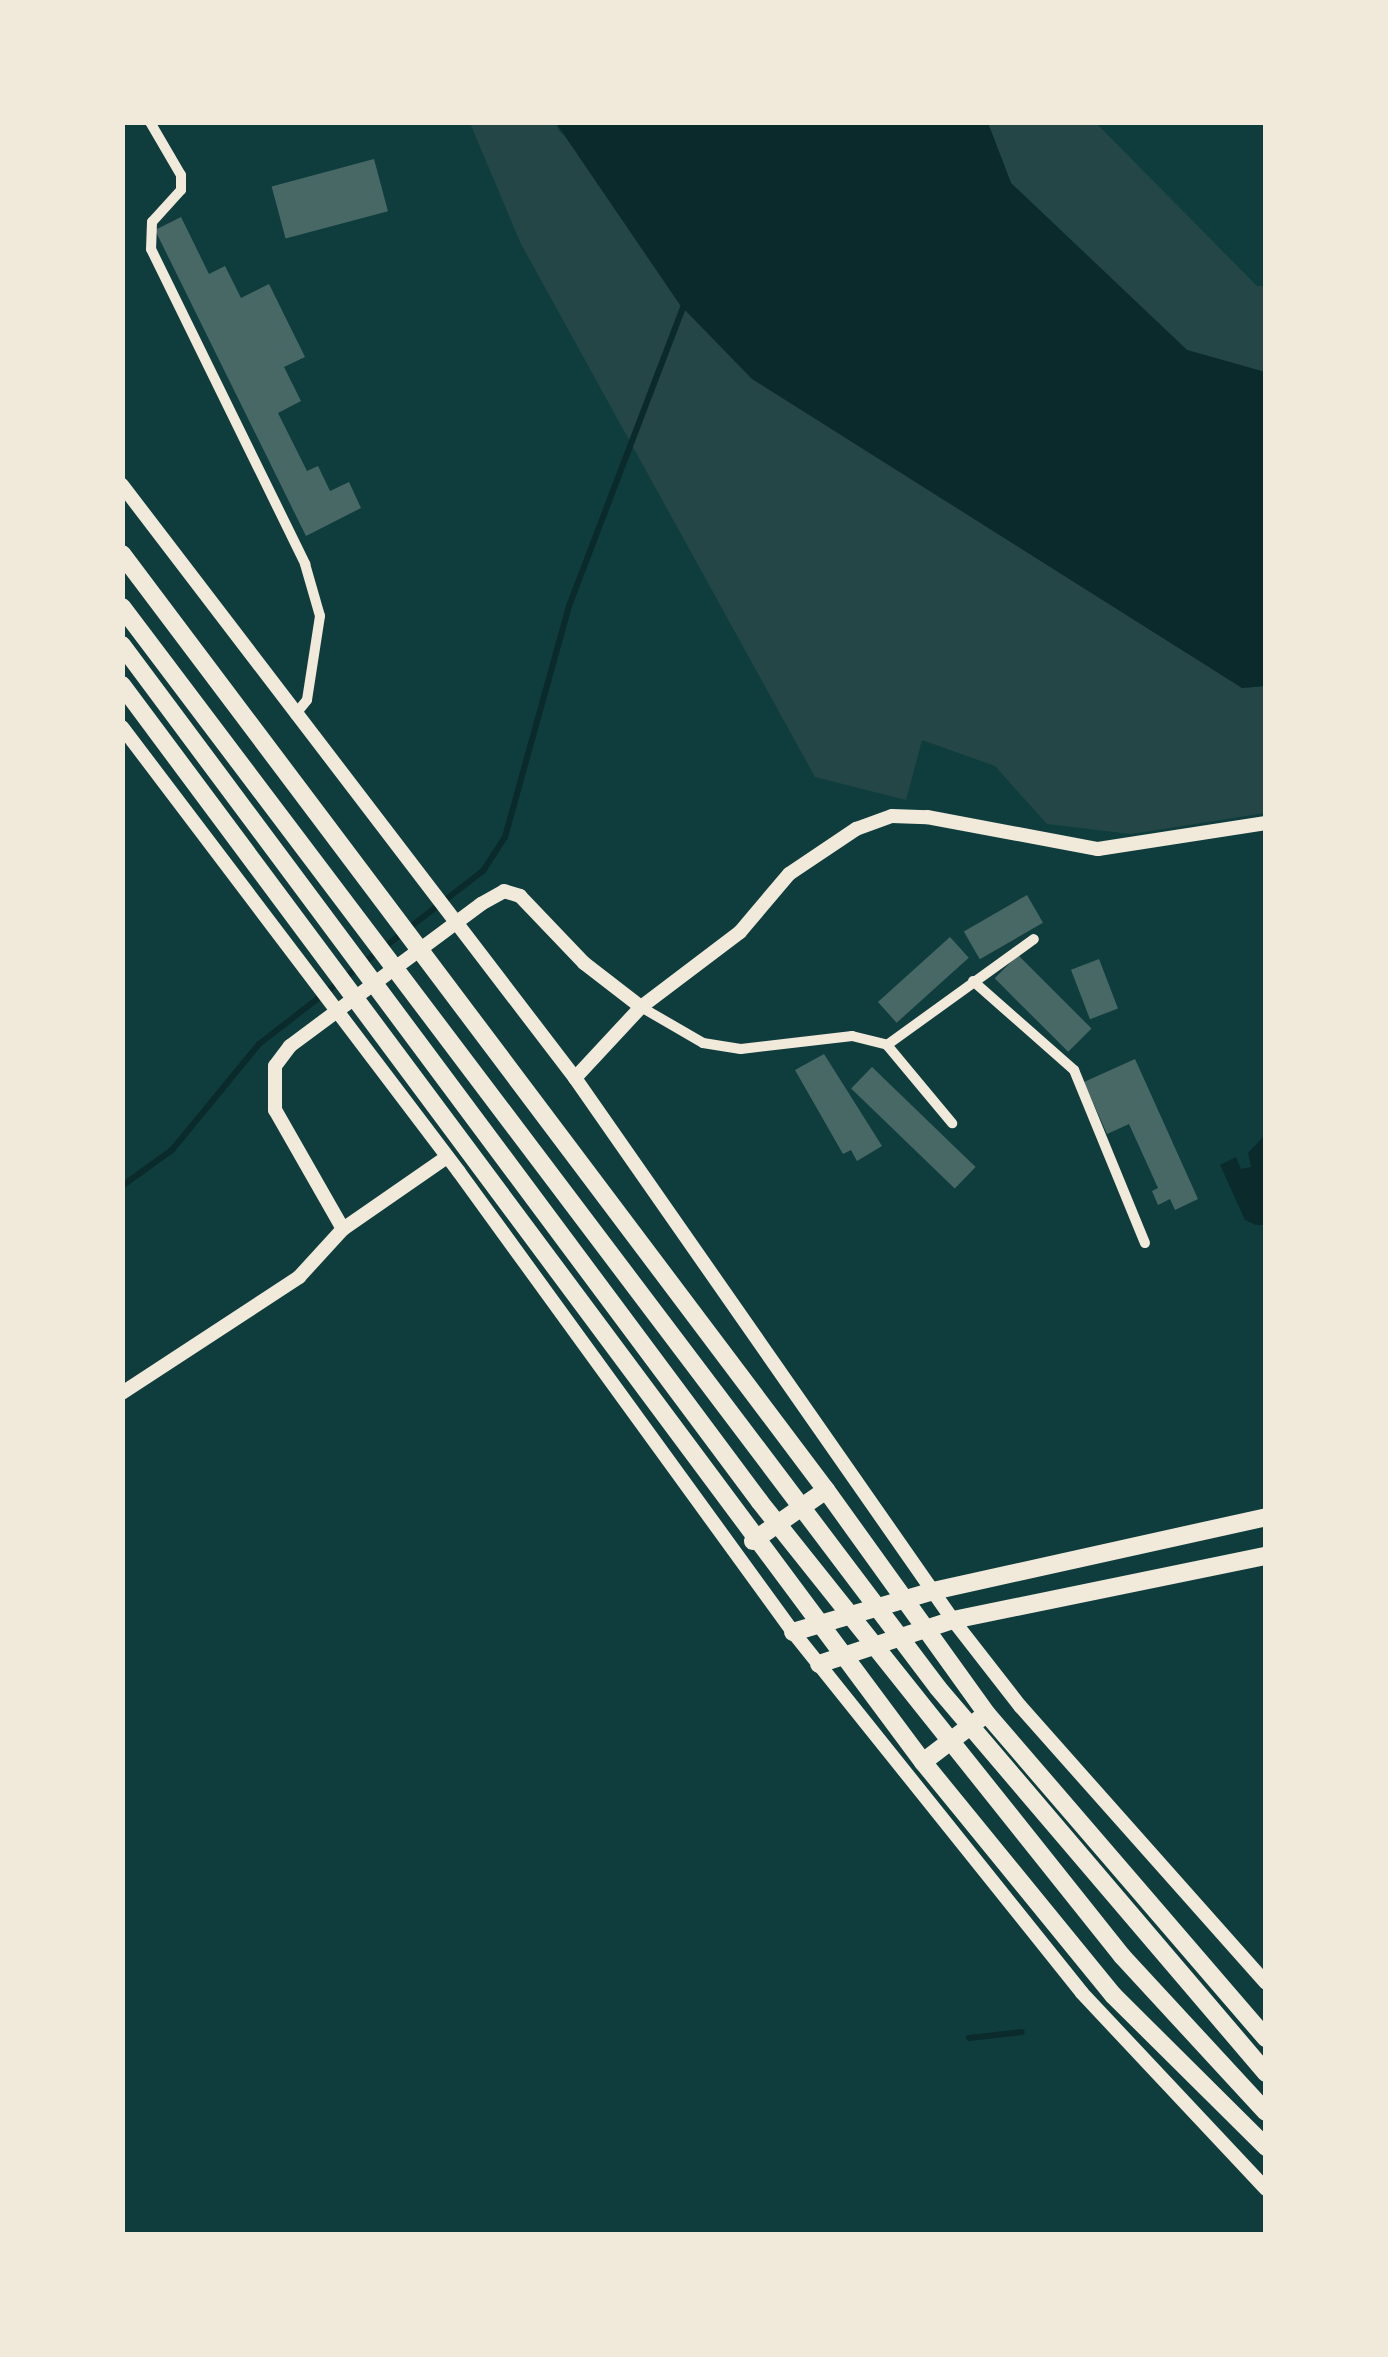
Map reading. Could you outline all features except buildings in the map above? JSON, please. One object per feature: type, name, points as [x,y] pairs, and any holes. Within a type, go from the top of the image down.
[{"type":"main road","points":[[122,554],[826,1490],[922,1629],[987,1714],[1266,2038]]},
{"type":"main road","points":[[122,607],[938,1688],[1266,2074]]},
{"type":"main road","points":[[122,645],[760,1502],[1122,1956],[1266,2112]]},
{"type":"main road","points":[[122,684],[468,1143],[753,1541],[823,1622],[923,1762],[1113,1995],[1266,2147]]},
{"type":"main road","points":[[753,1541],[826,1490]]},
{"type":"main road","points":[[793,1632],[933,1591],[1266,1517]]},
{"type":"main road","points":[[818,1664],[953,1620],[1266,1556]]},
{"type":"main road","points":[[923,1762],[987,1714]]},
{"type":"street","points":[[150,122],[181,175],[181,190],[152,222],[151,249],[305,564],[320,616],[307,700],[295,714]]},
{"type":"street","points":[[122,485],[576,1078],[953,1620],[1032,1720],[1266,1983]]},
{"type":"street","points":[[122,727],[447,1157],[818,1664],[1082,1993],[1266,2189]]},
{"type":"street","points":[[576,1078],[641,1007],[740,932],[790,874],[856,829],[892,816],[1098,848],[1266,823]]},
{"type":"street","points":[[343,1229],[275,1110],[275,1066],[290,1046],[465,916],[504,892],[520,896],[584,963],[641,1007],[703,1043],[741,1049],[852,1036],[886,1045],[952,1123]]},
{"type":"street","points":[[886,1045],[1034,939]]},
{"type":"street","points":[[973,981],[1074,1070],[1145,1243]]},
{"type":"street","points":[[122,1393],[299,1277],[343,1229],[447,1157]]},
{"type":"shaded area","points":[[470,123],[556,123],[559,131],[1242,688],[1265,686],[1265,813],[1131,834],[1047,824],[995,766],[922,740],[906,800],[815,777],[521,244]]},
{"type":"shaded area","points":[[556,123],[988,123],[1011,183],[1187,350],[1265,372],[1265,686],[1242,688],[752,379],[680,305]]},
{"type":"shaded area","points":[[988,123],[1096,123],[1257,286],[1265,286],[1265,372],[1187,350],[1011,183]]},
{"type":"shaded area","points":[[1265,1135],[1265,1225],[1256,1225],[1245,1220],[1220,1165],[1236,1157],[1241,1169],[1251,1167],[1248,1153]]},
{"type":"waterway","points":[[122,1186],[172,1150],[259,1044],[483,871],[505,837],[569,606],[685,302]]},
{"type":"waterway","points":[[969,2038],[1022,2032]]}]
